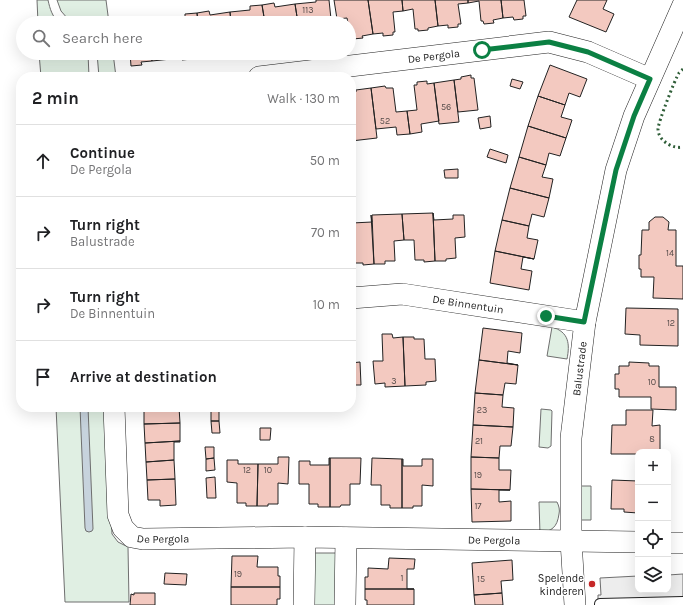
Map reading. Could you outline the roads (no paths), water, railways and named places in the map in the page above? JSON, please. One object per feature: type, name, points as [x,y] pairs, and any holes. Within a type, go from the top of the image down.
[{"type":"street","name":"Balustrade","points":[[575,605],[571,540],[571,438],[584,322],[616,170],[634,116],[683,5]]},
{"type":"street","name":"De Pergola","points":[[300,72],[549,42],[588,52],[650,79]]},
{"type":"street","name":"De Binnentuin","points":[[356,298],[402,294],[584,322]]},
{"type":"street","name":"De Pergola","points":[[114,412],[118,515],[122,528],[132,537],[143,539],[305,537],[635,542]]},
{"type":"street","points":[[304,605],[305,537]]},
{"type":"street","points":[[345,605],[346,538]]},
{"type":"street","points":[[671,543],[683,543]]},
{"type":"lane","points":[[600,604],[683,602]]},
{"type":"place","name":"Spelende kinderen","points":[[592,584]]}]
